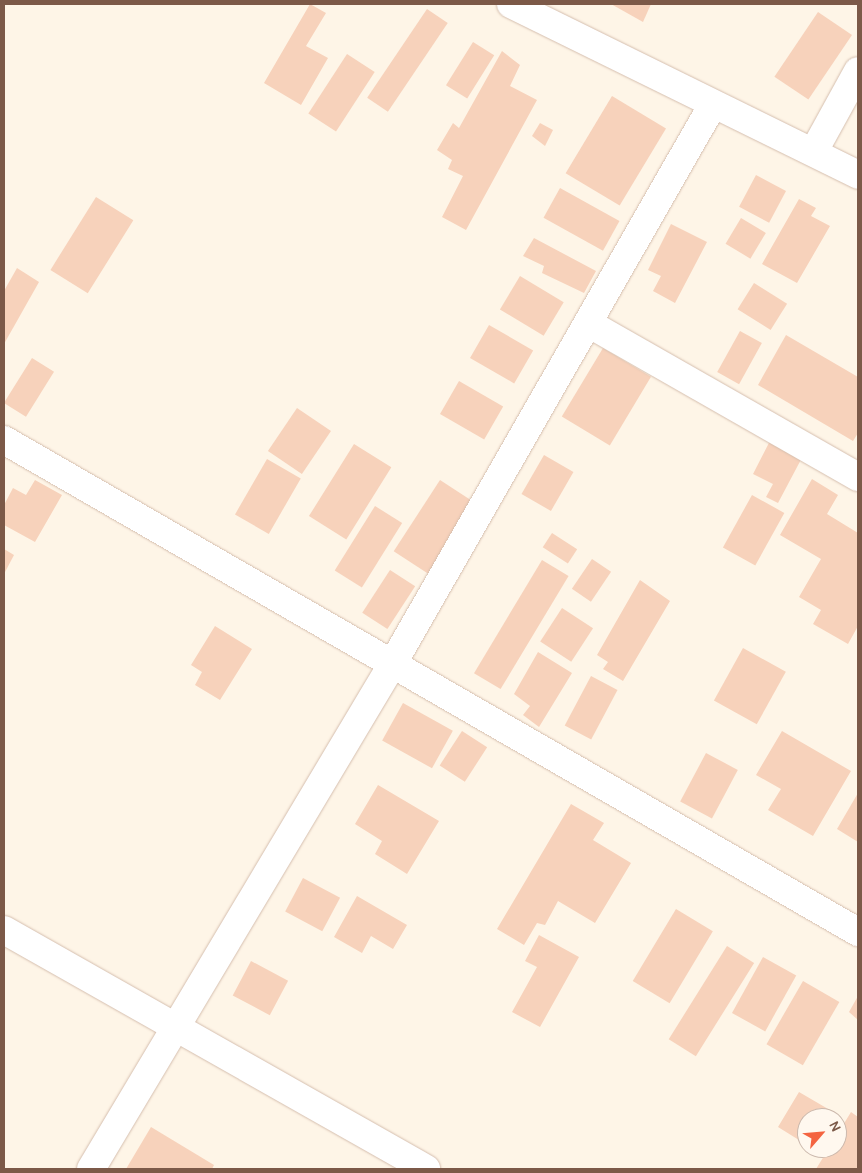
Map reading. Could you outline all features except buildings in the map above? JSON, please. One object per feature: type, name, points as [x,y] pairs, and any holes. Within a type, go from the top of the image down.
[{"type":"street","points":[[511,4],[712,106],[814,151],[858,175]]},
{"type":"street","points":[[814,151],[858,71]]},
{"type":"street","points":[[91,1169],[393,663],[712,106]]},
{"type":"street","points":[[588,323],[858,477]]},
{"type":"street","points":[[4,440],[858,932]]},
{"type":"street","points":[[4,930],[426,1169]]}]
